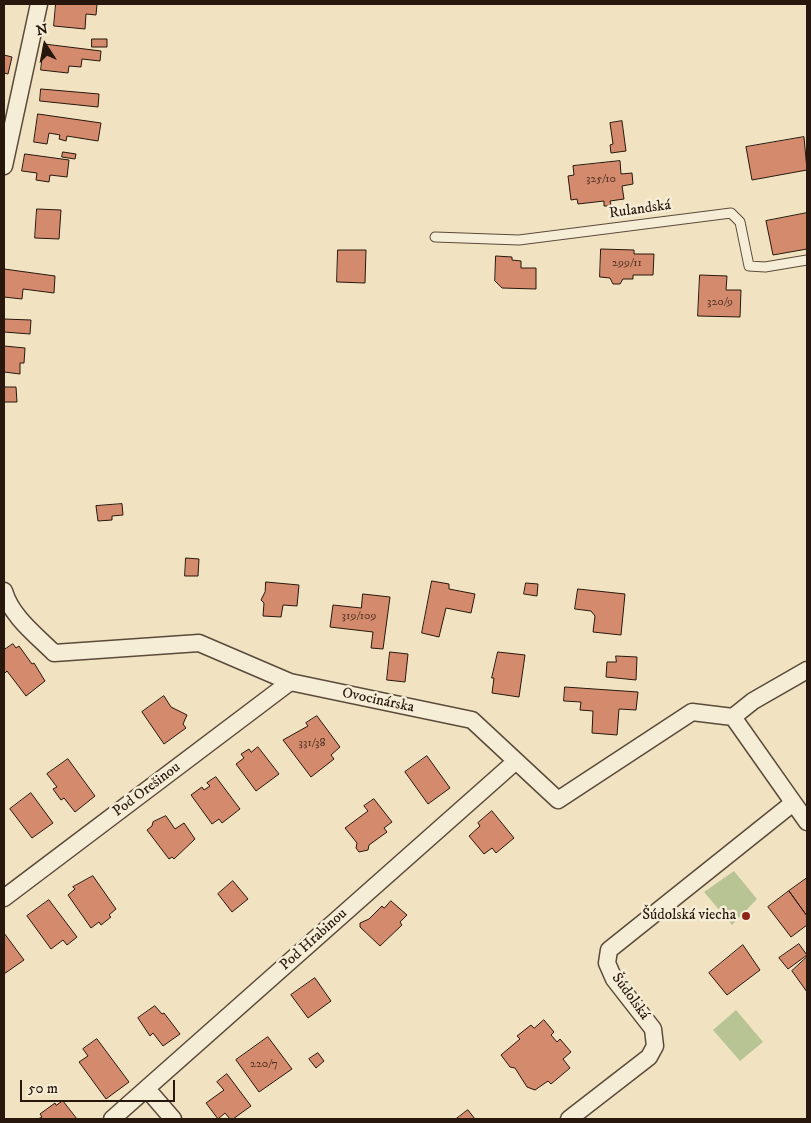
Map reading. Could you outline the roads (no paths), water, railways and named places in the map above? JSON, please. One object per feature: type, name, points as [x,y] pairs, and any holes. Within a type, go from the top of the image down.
[{"type":"street","points":[[4,166],[39,4]]},
{"type":"street","name":"Ovocinárska","points":[[5,599],[30,629],[54,653],[199,643],[290,682],[472,720],[558,800],[692,712],[733,716]]},
{"type":"street","points":[[807,670],[733,716],[807,822]]},
{"type":"street","name":"Pod Orešinou","points":[[4,898],[290,682]]},
{"type":"street","name":"Pod Hrabinou","points":[[112,1119],[516,760]]},
{"type":"street","name":"Šúdolská","points":[[569,1119],[649,1057],[655,1046],[653,1030],[614,979],[606,963],[609,950],[793,803]]},
{"type":"street","points":[[147,1088],[173,1119]]},
{"type":"lane","name":"Rulandská","points":[[435,237],[520,240],[731,213],[740,222],[749,266],[765,267],[807,260]]},
{"type":"place","name":"Šúdolská viecha","points":[[746,916]]}]
